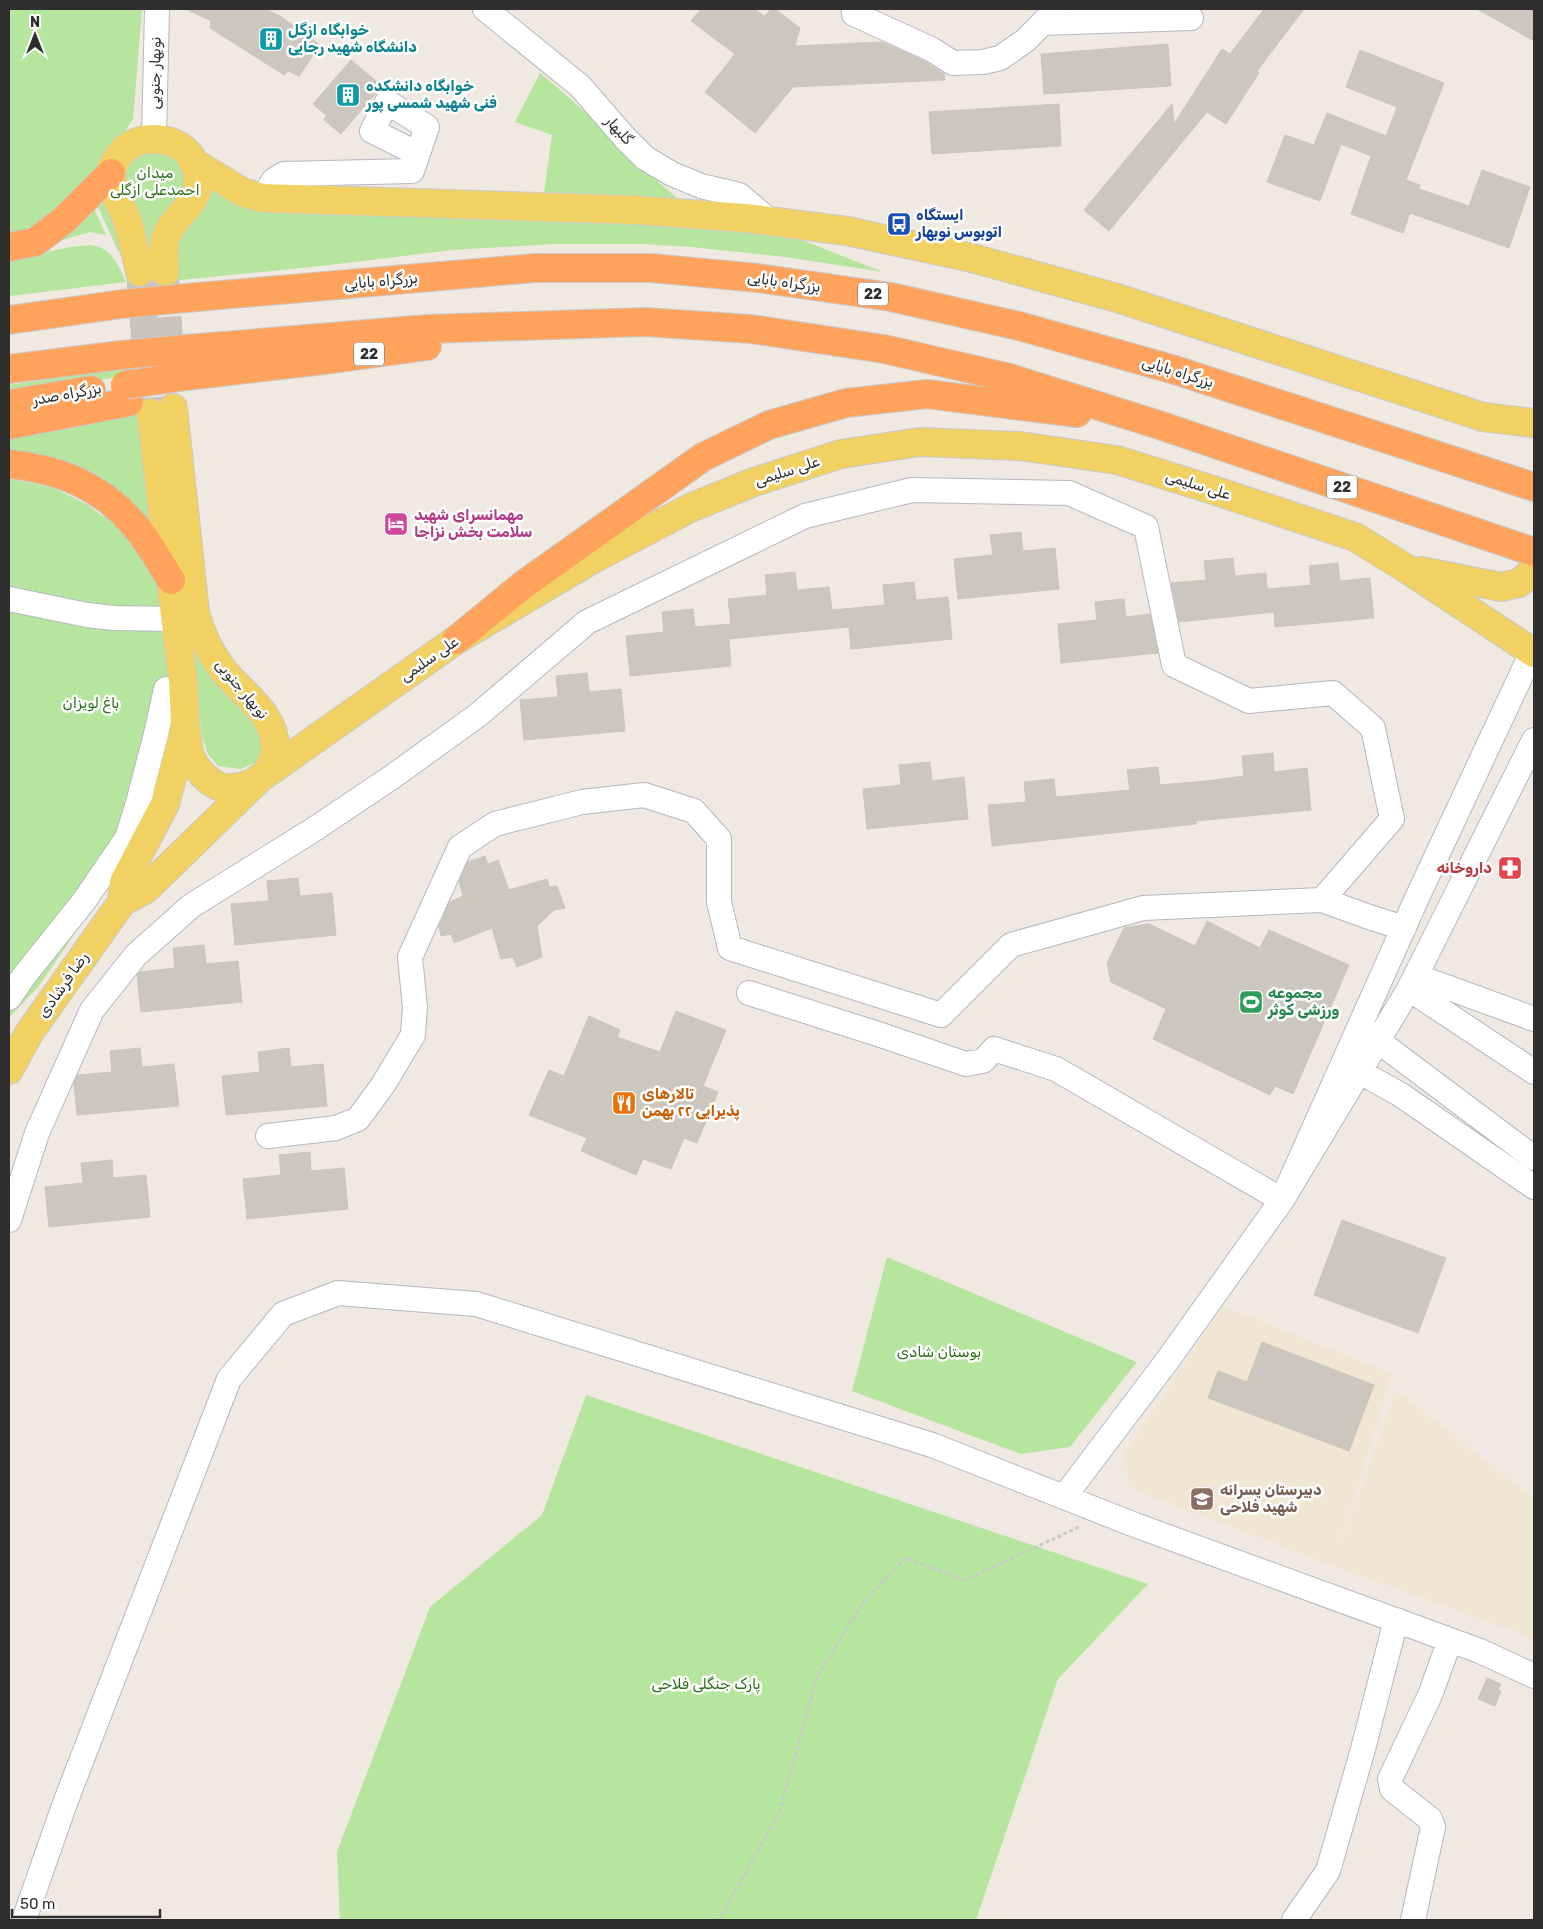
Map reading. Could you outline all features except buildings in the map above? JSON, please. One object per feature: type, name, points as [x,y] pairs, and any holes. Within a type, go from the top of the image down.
[{"type":"highway","points":[[9,248],[35,242],[64,220],[111,173]]},
{"type":"highway","name":"بزرگراه بابایی","points":[[9,320],[122,304],[535,268],[651,268],[758,278],[891,297],[1019,326],[1175,370],[1534,487]]},
{"type":"highway","name":"22","points":[[163,389],[427,329],[646,322],[751,329],[884,349],[1010,378],[1159,425],[1532,557]]},
{"type":"highway","name":"22","points":[[163,389],[324,360],[429,346],[549,324]]},
{"type":"highway","points":[[9,369],[121,355],[163,389]]},
{"type":"highway","points":[[9,425],[163,389]]},
{"type":"highway","name":"بزرگراه صدر","points":[[9,404],[163,389]]},
{"type":"highway","points":[[456,640],[523,584],[704,457],[769,426],[846,403],[927,394],[1159,425]]},
{"type":"highway","points":[[9,464],[33,466],[55,472],[77,480],[99,492],[136,526],[171,580]]},
{"type":"main road","points":[[154,138],[170,142],[182,148],[193,162],[196,170],[196,192],[194,199],[167,234],[153,272],[130,230],[114,187],[111,173],[113,165],[125,148],[133,142],[154,138]]},
{"type":"main road","points":[[193,162],[242,192],[262,198],[635,210],[745,218],[847,231],[972,258],[1117,298],[1483,417],[1532,422]]},
{"type":"main road","name":"نوبهار جنوبی","points":[[163,389],[195,612],[199,628],[211,652],[224,670],[254,701],[268,720],[276,738],[275,760],[260,778],[241,788],[220,787],[203,775],[191,757],[185,728],[183,677],[171,580],[163,389]]},
{"type":"main road","name":"علی سلیمی","points":[[122,902],[146,889],[260,778],[456,640],[593,559],[690,508],[754,482],[841,454],[920,442],[1020,446],[1117,460],[1210,488],[1354,536],[1533,649]]},
{"type":"main road","points":[[1407,568],[1502,588],[1519,583],[1532,557]]},
{"type":"main road","points":[[122,902],[124,882],[165,804],[185,728]]},
{"type":"main road","name":"رضا فرشادی","points":[[9,1070],[29,1033],[122,902]]},
{"type":"street","name":"نوبهار جنوبی","points":[[154,138],[157,9]]},
{"type":"street","name":"گلبهار","points":[[485,9],[580,86],[645,158],[672,174],[701,186],[739,194],[771,222]]},
{"type":"street","points":[[854,9],[854,14],[930,49],[953,63],[983,62],[1000,58],[1026,40],[1049,16],[1191,18]]},
{"type":"street","points":[[262,198],[274,180],[284,174],[412,171],[418,154]]},
{"type":"street","points":[[9,1220],[37,1133],[92,1010],[136,955],[191,906],[313,830],[392,777],[478,715],[587,622],[805,516],[912,490],[1069,493],[1146,527],[1174,665],[1249,700],[1333,693],[1373,728],[1392,819],[1322,900]]},
{"type":"street","points":[[9,599],[87,615],[175,620]]},
{"type":"street","points":[[1282,1200],[1404,928],[1533,649]]},
{"type":"street","points":[[9,998],[24,976],[84,901],[127,838],[138,803],[166,689]]},
{"type":"street","points":[[1064,1497],[1167,1361],[1282,1200],[1412,982],[1534,740]]},
{"type":"street","points":[[268,1136],[336,1128],[358,1119],[383,1085],[413,1035],[415,1007],[410,957],[460,846],[494,824],[582,802],[644,795],[694,811],[719,839],[719,902],[730,948],[941,1015],[1011,946],[1143,908],[1322,900],[1404,928]]},
{"type":"street","points":[[138,803],[165,804]]},
{"type":"street","points":[[1412,982],[1534,1019]]},
{"type":"street","points":[[1412,982],[1534,1072]]},
{"type":"street","points":[[749,993],[966,1064],[983,1062],[994,1049],[1056,1069],[1282,1200]]},
{"type":"street","points":[[1378,1040],[1534,1158]]},
{"type":"street","points":[[1360,1072],[1401,1095],[1534,1187]]},
{"type":"street","points":[[24,1920],[65,1803],[229,1379],[283,1314],[338,1293],[476,1304],[932,1445],[1106,1514],[1480,1651],[1534,1676]]},
{"type":"street","points":[[1294,1920],[1328,1871],[1363,1749],[1396,1620]]},
{"type":"street","points":[[1413,1920],[1433,1827],[1430,1819],[1392,1789],[1390,1779],[1430,1694],[1450,1640]]},
{"type":"path","points":[[719,1920],[779,1813],[818,1674],[864,1602],[905,1558],[965,1580],[1106,1514]]},
{"type":"shaded area","points":[[1224,1306],[1392,1374],[1338,1551],[1396,1390],[1534,1499],[1534,1638],[1333,1566],[1130,1488],[1124,1453]]},
{"type":"green space","points":[[9,9],[142,9],[133,119],[100,170],[46,222],[9,235]]},
{"type":"green space","points":[[540,73],[677,198],[544,192],[552,135],[515,122]]},
{"type":"green space","name":"میدان احمدعلی ازگلی","points":[[154,148],[181,162],[188,186],[156,241],[150,244],[143,241],[123,170],[130,157]]},
{"type":"green space","points":[[207,175],[213,188],[571,215],[789,235],[883,272],[785,257],[691,247],[641,244],[554,244],[453,250],[171,281],[175,242]]},
{"type":"green space","points":[[101,197],[118,231],[122,251],[117,249],[95,200]]},
{"type":"green space","points":[[92,204],[106,235],[90,232],[45,245]]},
{"type":"green space","points":[[90,245],[103,249],[113,257],[126,282],[9,296],[9,260],[70,247]]},
{"type":"green space","points":[[421,342],[112,378],[9,395],[9,385],[111,370]]},
{"type":"green space","points":[[139,406],[153,537],[9,457],[9,436]]},
{"type":"green space","name":"باغ لویزان","points":[[9,479],[56,489],[88,505],[101,515],[126,524],[147,555],[160,591],[168,635],[172,724],[151,812],[97,901],[63,951],[38,987],[9,1018]]},
{"type":"green space","points":[[189,629],[261,725],[262,752],[256,762],[241,769],[218,766],[208,754],[202,737]]},
{"type":"green space","name":"بوستان شادی","points":[[887,1257],[1137,1362],[1070,1447],[1021,1454],[852,1391]]},
{"type":"green space","name":"پارک جنگلی فلاحی","points":[[586,1395],[1148,1584],[1058,1679],[976,1920],[340,1920],[337,1852],[430,1607],[542,1515]]},
{"type":"tunnel","points":[[140,272],[151,413]]},
{"type":"tunnel","points":[[165,275],[173,408]]},
{"type":"place","name":"خوابگاه ازگل دانشگاه شهید رجایی","points":[[271,39]]},
{"type":"place","name":"خوابگاه دانشکده فنی شهید شمسی پور","points":[[348,95]]},
{"type":"place","name":"ایستگاه اتوبوس نوبهار","points":[[899,224]]},
{"type":"place","name":"مهمانسرای شهید سلامت بخش نزاجا","points":[[396,524]]},
{"type":"place","name":"داروخانه","points":[[1510,868]]},
{"type":"place","name":"مجموعه ورزشی کوثر","points":[[1251,1002]]},
{"type":"place","name":"تالارهای پذیرایی ۲۲ بهمن","points":[[624,1103]]},
{"type":"place","name":"دبیرستان پسرانه شهید فلاحی","points":[[1202,1499]]}]
